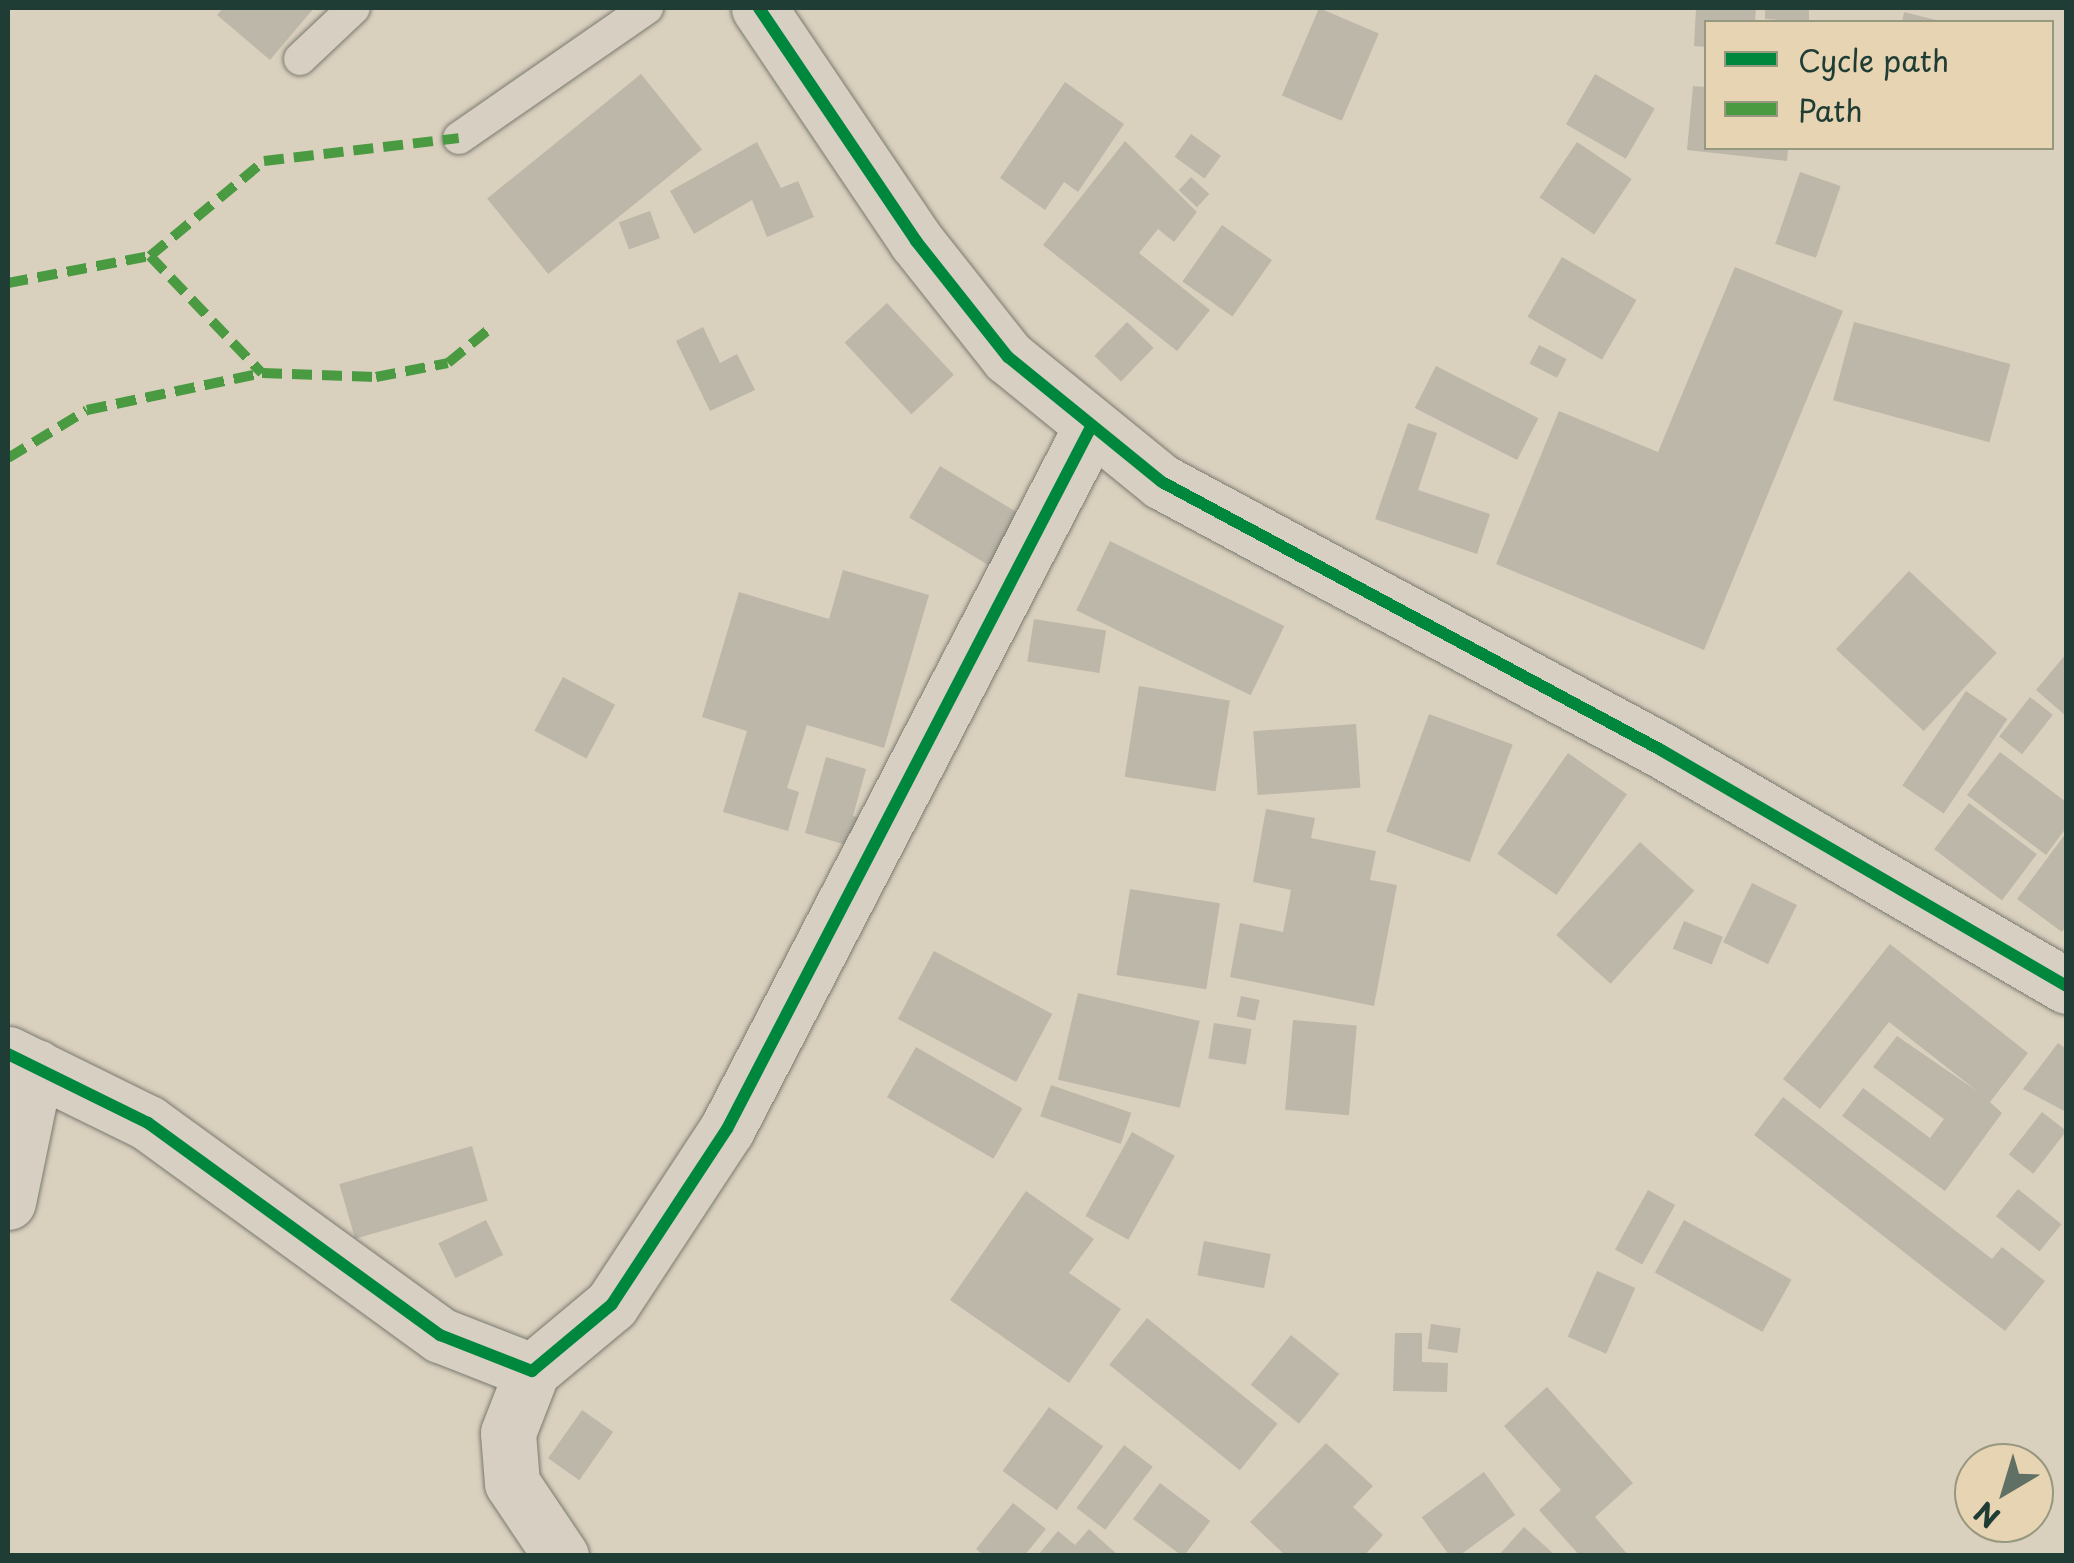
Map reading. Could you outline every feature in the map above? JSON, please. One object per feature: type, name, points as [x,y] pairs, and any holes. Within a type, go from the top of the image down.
[{"type":"street","points":[[776,14],[916,241],[1008,356],[1162,482],[1694,768],[2063,975]]},
{"type":"street","points":[[561,1556],[512,1482],[508,1434],[532,1371],[612,1304],[727,1130],[1092,427]]},
{"type":"street","points":[[8,1202],[22,1060],[148,1123],[440,1335],[532,1371]]},
{"type":"lane","points":[[300,59],[354,8]]},
{"type":"lane","points":[[459,138],[646,8]]},
{"type":"building","points":[[223,8],[314,8],[270,60],[217,15]]},
{"type":"building","points":[[1319,8],[1379,33],[1342,121],[1282,95]]},
{"type":"building","points":[[1696,8],[1756,8],[1755,20],[1704,20],[1704,47],[1694,46]]},
{"type":"building","points":[[1765,8],[1809,8],[1809,20],[1765,19]]},
{"type":"building","points":[[1904,12],[1936,20],[1902,20]]},
{"type":"building","points":[[641,74],[702,149],[548,274],[487,199]]},
{"type":"building","points":[[1595,74],[1655,108],[1626,159],[1566,124]]},
{"type":"building","points":[[1065,82],[1124,124],[1078,192],[1064,182],[1045,210],[1000,178]]},
{"type":"building","points":[[1693,86],[1704,87],[1704,150],[1788,150],[1787,161],[1687,150]]},
{"type":"building","points":[[1191,134],[1221,156],[1204,178],[1175,157]]},
{"type":"building","points":[[1125,141],[1197,212],[1174,242],[1158,229],[1139,253],[1210,310],[1177,351],[1043,245]]},
{"type":"building","points":[[757,142],[781,188],[798,181],[814,217],[767,237],[752,200],[694,234],[670,191]]},
{"type":"building","points":[[1577,142],[1632,179],[1594,234],[1540,198]]},
{"type":"building","points":[[1800,172],[1841,186],[1816,258],[1775,244]]},
{"type":"building","points":[[1191,177],[1209,194],[1197,207],[1179,190]]},
{"type":"building","points":[[650,211],[660,238],[629,250],[619,222]]},
{"type":"building","points":[[1222,225],[1272,260],[1232,317],[1182,282]]},
{"type":"building","points":[[1562,257],[1636,300],[1602,360],[1528,317]]},
{"type":"building","points":[[1735,267],[1843,311],[1704,650],[1496,564],[1559,411],[1658,452]]},
{"type":"building","points":[[887,303],[954,375],[911,414],[845,343]]},
{"type":"building","points":[[1127,322],[1154,348],[1121,382],[1094,356]]},
{"type":"building","points":[[1854,322],[2010,364],[1990,442],[1833,400]]},
{"type":"building","points":[[703,327],[720,363],[737,354],[755,390],[710,411],[676,341]]},
{"type":"building","points":[[1539,345],[1567,359],[1557,378],[1529,364]]},
{"type":"building","points":[[1436,366],[1538,418],[1517,460],[1415,408]]},
{"type":"building","points":[[1408,423],[1437,433],[1418,490],[1490,514],[1477,554],[1375,519]]},
{"type":"building","points":[[940,466],[1027,519],[997,570],[909,517]]},
{"type":"building","points":[[1110,541],[1284,626],[1251,695],[1076,610]]},
{"type":"building","points":[[843,570],[929,595],[884,748],[807,725],[787,788],[799,792],[788,831],[723,812],[747,731],[702,717],[739,592],[829,619]]},
{"type":"building","points":[[1909,571],[1997,653],[1924,731],[1836,649]]},
{"type":"building","points":[[1034,619],[1106,630],[1099,673],[1027,661]]},
{"type":"building","points":[[2066,654],[2066,716],[2036,690]]},
{"type":"building","points":[[563,677],[615,705],[586,759],[534,731]]},
{"type":"building","points":[[1139,686],[1230,700],[1215,791],[1125,777]]},
{"type":"building","points":[[1966,691],[2007,719],[1944,813],[1902,786]]},
{"type":"building","points":[[2030,697],[2053,715],[2022,754],[1999,736]]},
{"type":"building","points":[[1429,714],[1513,744],[1470,862],[1386,831]]},
{"type":"building","points":[[1356,724],[1360,788],[1258,795],[1253,731]]},
{"type":"building","points":[[2000,752],[2066,802],[2066,828],[2046,855],[1967,795]]},
{"type":"building","points":[[1568,753],[1627,794],[1556,895],[1497,854]]},
{"type":"building","points":[[826,757],[866,769],[853,816],[865,819],[857,848],[805,833]]},
{"type":"building","points":[[1969,803],[2037,854],[2002,900],[1934,849]]},
{"type":"building","points":[[1266,809],[1315,818],[1311,838],[1376,851],[1370,880],[1397,885],[1374,1006],[1230,977],[1240,923],[1283,932],[1291,890],[1253,882]]},
{"type":"building","points":[[2066,833],[2066,925],[2062,932],[2017,899]]},
{"type":"building","points":[[1640,842],[1694,891],[1611,984],[1556,935]]},
{"type":"building","points":[[1752,883],[1797,905],[1768,964],[1723,942]]},
{"type":"building","points":[[1130,889],[1220,903],[1206,989],[1116,975]]},
{"type":"building","points":[[1684,921],[1723,937],[1712,965],[1673,949]]},
{"type":"building","points":[[1890,944],[2028,1053],[1990,1102],[2002,1113],[1945,1191],[1842,1116],[1863,1088],[1930,1138],[1944,1119],[1873,1067],[1897,1036],[1977,1091],[1889,1022],[1820,1109],[1783,1079]]},
{"type":"building","points":[[934,951],[1052,1014],[1016,1082],[898,1019]]},
{"type":"building","points":[[1078,993],[1200,1021],[1180,1108],[1058,1080]]},
{"type":"building","points":[[1241,996],[1260,1000],[1255,1020],[1237,1017]]},
{"type":"building","points":[[1293,1020],[1357,1026],[1349,1115],[1285,1110]]},
{"type":"building","points":[[1214,1023],[1252,1029],[1246,1065],[1208,1059]]},
{"type":"building","points":[[2058,1043],[2066,1049],[2066,1112],[2023,1089]]},
{"type":"building","points":[[916,1047],[1023,1108],[994,1159],[887,1097]]},
{"type":"building","points":[[1051,1085],[1131,1113],[1121,1144],[1040,1116]]},
{"type":"building","points":[[1783,1097],[1992,1259],[2002,1247],[2045,1281],[2005,1331],[1754,1135]]},
{"type":"building","points":[[2042,1112],[2066,1132],[2033,1174],[2009,1155]]},
{"type":"building","points":[[1132,1132],[1175,1156],[1128,1240],[1085,1216]]},
{"type":"building","points":[[472,1146],[488,1201],[355,1239],[339,1184]]},
{"type":"building","points":[[2018,1189],[2062,1224],[2039,1251],[1996,1216]]},
{"type":"building","points":[[1648,1190],[1675,1205],[1642,1265],[1615,1249]]},
{"type":"building","points":[[1026,1191],[1094,1239],[1069,1273],[1121,1309],[1069,1383],[950,1300]]},
{"type":"building","points":[[486,1220],[503,1255],[455,1278],[438,1243]]},
{"type":"building","points":[[1684,1220],[1792,1280],[1762,1332],[1655,1272]]},
{"type":"building","points":[[1204,1241],[1271,1254],[1264,1288],[1197,1275]]},
{"type":"building","points":[[1597,1271],[1635,1288],[1606,1354],[1568,1337]]},
{"type":"building","points":[[1147,1318],[1278,1424],[1240,1470],[1109,1365]]},
{"type":"building","points":[[1431,1324],[1461,1328],[1457,1353],[1428,1349]]},
{"type":"building","points":[[1395,1333],[1422,1333],[1422,1362],[1448,1363],[1447,1392],[1393,1391]]},
{"type":"building","points":[[1291,1335],[1339,1374],[1299,1424],[1251,1385]]},
{"type":"building","points":[[1547,1387],[1633,1483],[1595,1517],[1629,1556],[1580,1556],[1539,1510],[1561,1490],[1504,1426]]},
{"type":"building","points":[[1049,1407],[1103,1446],[1057,1510],[1003,1471]]},
{"type":"building","points":[[582,1410],[613,1432],[579,1480],[548,1458]]},
{"type":"building","points":[[1326,1443],[1373,1486],[1353,1507],[1383,1535],[1364,1556],[1286,1556],[1250,1522]]},
{"type":"building","points":[[1124,1445],[1153,1467],[1105,1530],[1076,1508]]},
{"type":"building","points":[[1484,1472],[1515,1515],[1459,1556],[1450,1556],[1422,1517]]},
{"type":"building","points":[[1160,1483],[1210,1521],[1182,1556],[1133,1519]]},
{"type":"building","points":[[1013,1503],[1046,1529],[1024,1556],[985,1556],[976,1549]]},
{"type":"building","points":[[1524,1527],[1556,1556],[1498,1556]]},
{"type":"building","points":[[1089,1529],[1119,1556],[1037,1556],[1058,1531],[1075,1545]]},
{"type":"marked path","points":[[8,283],[150,256],[264,161],[459,138]]},
{"type":"marked path","points":[[150,256],[262,373]]},
{"type":"marked path","points":[[8,458],[87,410],[262,373],[376,377],[448,363],[493,326]]},
{"type":"cycle path","points":[[759,8],[916,241],[1008,357],[1162,482],[1661,750],[2066,986]]},
{"type":"cycle path","points":[[8,1054],[148,1123],[440,1335],[532,1371],[612,1304],[727,1129],[1091,427]]}]
